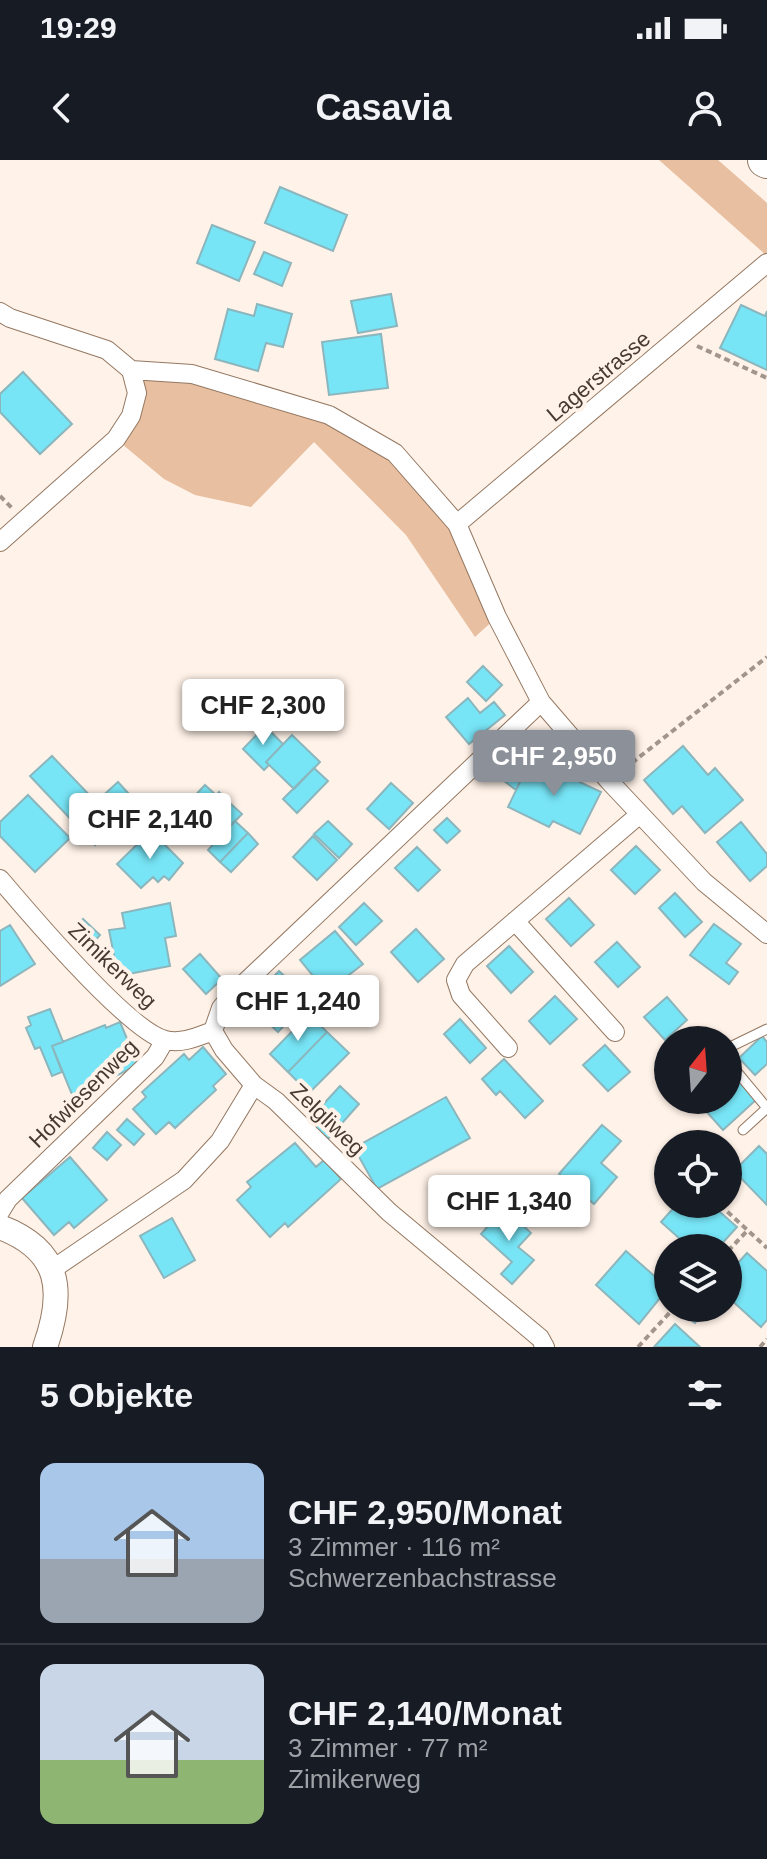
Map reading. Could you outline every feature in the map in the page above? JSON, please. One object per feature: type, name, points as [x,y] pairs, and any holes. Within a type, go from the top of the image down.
[{"type":"street","name":"Lagerstrasse","points":[[457,524],[767,263]]},
{"type":"street","points":[[0,312],[107,350],[131,370],[137,393],[131,416],[116,439],[0,542]]},
{"type":"street","points":[[131,370],[192,374],[329,415],[395,453],[457,524],[497,617],[541,702],[609,781],[704,882],[767,934]]},
{"type":"street","points":[[165,1040],[188,1041],[213,1031],[221,1008],[234,993],[541,702]]},
{"type":"street","points":[[508,1048],[461,995],[456,980],[465,964],[640,814]]},
{"type":"street","name":"Zimikerweg","points":[[0,879],[58,948],[146,1031],[165,1040]]},
{"type":"street","points":[[515,921],[615,1032]]},
{"type":"street","name":"Zelgliweg","points":[[213,1031],[224,1050],[254,1085],[276,1101],[389,1212],[528,1328],[545,1347]]},
{"type":"street","name":"Hofwiesenweg","points":[[0,1212],[8,1199],[155,1057],[165,1040]]},
{"type":"street","points":[[53,1269],[184,1180],[220,1141],[254,1085]]},
{"type":"street","points":[[0,1227],[29,1241],[53,1269],[55,1317],[45,1347]]},
{"type":"lane","points":[[742,1041],[767,1029]]},
{"type":"lane","points":[[742,1078],[767,1108],[743,1130]]},
{"type":"path","points":[[680,338],[767,378]]},
{"type":"path","points":[[609,781],[767,657]]},
{"type":"path","points":[[734,1218],[767,1248]]},
{"type":"path","points":[[742,1236],[747,1231]]},
{"type":"path","points":[[638,1347],[661,1322]]},
{"type":"path","points":[[760,1347],[767,1339]]},
{"type":"shaded area","points":[[659,160],[718,160],[767,203],[767,256]]},
{"type":"shaded area","points":[[131,370],[192,374],[329,415],[395,453],[457,524],[497,617],[475,637],[406,535],[314,442],[251,507],[195,495],[164,479],[116,439],[131,416]]},
{"type":"building","points":[[280,187],[347,215],[333,251],[265,223]]},
{"type":"building","points":[[212,225],[255,242],[239,281],[197,263]]},
{"type":"building","points":[[264,252],[291,263],[282,286],[254,274]]},
{"type":"building","points":[[391,294],[397,326],[358,333],[351,301]]},
{"type":"building","points":[[257,304],[292,314],[283,347],[266,343],[258,371],[215,359],[228,309],[254,316]]},
{"type":"building","points":[[741,305],[765,316],[767,311],[767,370],[720,348]]},
{"type":"building","points":[[381,334],[388,388],[329,395],[322,342]]},
{"type":"building","points":[[23,372],[72,424],[40,454],[0,412],[0,394]]},
{"type":"building","points":[[483,666],[502,685],[486,701],[467,682]]},
{"type":"building","points":[[468,698],[480,713],[494,702],[505,715],[469,744],[446,717]]},
{"type":"building","points":[[265,726],[283,744],[266,762],[269,765],[264,770],[243,749]]},
{"type":"building","points":[[292,735],[320,762],[294,789],[266,762]]},
{"type":"building","points":[[683,746],[708,775],[715,768],[743,800],[705,833],[682,806],[673,814],[644,780]]},
{"type":"building","points":[[514,747],[531,759],[516,790],[495,774]]},
{"type":"building","points":[[52,756],[96,802],[118,782],[138,804],[95,845],[30,776]]},
{"type":"building","points":[[531,759],[601,792],[580,834],[553,821],[549,827],[508,807]]},
{"type":"building","points":[[314,768],[328,781],[297,813],[283,799]]},
{"type":"building","points":[[391,783],[413,803],[389,829],[367,809]]},
{"type":"building","points":[[205,785],[216,795],[198,814],[187,804]]},
{"type":"building","points":[[219,792],[231,804],[202,834],[190,823]]},
{"type":"building","points":[[28,795],[70,838],[35,872],[0,836],[0,822]]},
{"type":"building","points":[[231,804],[242,814],[213,844],[202,834]]},
{"type":"building","points":[[447,818],[460,831],[447,843],[434,830]]},
{"type":"building","points":[[235,821],[248,833],[220,862],[208,850]]},
{"type":"building","points":[[328,821],[352,844],[339,858],[314,834]]},
{"type":"building","points":[[741,822],[767,854],[767,866],[750,881],[717,842]]},
{"type":"building","points":[[151,831],[183,863],[169,880],[164,876],[158,882],[153,877],[141,888],[117,864]]},
{"type":"building","points":[[248,833],[258,844],[231,872],[220,862]]},
{"type":"building","points":[[313,836],[337,860],[317,880],[293,857]]},
{"type":"building","points":[[636,846],[660,870],[635,894],[611,870]]},
{"type":"building","points":[[417,847],[440,870],[418,891],[395,868]]},
{"type":"building","points":[[675,893],[702,922],[685,937],[659,908]]},
{"type":"building","points":[[569,898],[594,925],[571,946],[546,919]]},
{"type":"building","points":[[170,903],[176,936],[165,938],[170,966],[118,976],[109,930],[125,928],[122,913]]},
{"type":"building","points":[[364,903],[382,921],[356,945],[339,927]]},
{"type":"building","points":[[83,919],[100,935],[88,948],[71,932]]},
{"type":"building","points":[[714,924],[741,944],[726,963],[738,972],[729,984],[690,955]]},
{"type":"building","points":[[10,925],[35,964],[0,986],[0,931]]},
{"type":"building","points":[[416,929],[444,959],[418,982],[391,952]]},
{"type":"building","points":[[335,931],[363,964],[345,978],[350,983],[331,998],[300,960]]},
{"type":"building","points":[[617,942],[640,967],[618,987],[595,962]]},
{"type":"building","points":[[509,946],[533,972],[511,993],[487,966]]},
{"type":"building","points":[[200,954],[222,979],[206,994],[183,969]]},
{"type":"building","points":[[279,971],[309,999],[278,1032],[248,1004]]},
{"type":"building","points":[[555,996],[577,1019],[550,1044],[529,1021]]},
{"type":"building","points":[[667,997],[687,1020],[680,1026],[654,1028],[644,1017]]},
{"type":"building","points":[[50,1009],[63,1042],[52,1046],[62,1072],[52,1076],[40,1047],[35,1049],[26,1028],[31,1025],[28,1017]]},
{"type":"building","points":[[309,1014],[327,1032],[288,1072],[270,1054]]},
{"type":"building","points":[[460,1019],[486,1048],[470,1063],[444,1034]]},
{"type":"building","points":[[120,1022],[138,1065],[73,1097],[52,1046]]},
{"type":"building","points":[[327,1032],[349,1053],[309,1093],[288,1072]]},
{"type":"building","points":[[762,1036],[767,1042],[767,1064],[755,1075],[742,1061],[742,1055]]},
{"type":"building","points":[[605,1045],[630,1072],[608,1091],[583,1065]]},
{"type":"building","points":[[203,1047],[226,1074],[213,1086],[216,1090],[175,1128],[169,1122],[156,1134],[133,1109],[146,1097],[142,1092],[184,1054],[189,1060]]},
{"type":"building","points":[[504,1059],[543,1101],[525,1118],[500,1091],[496,1095],[482,1079]]},
{"type":"building","points":[[742,1083],[757,1099],[742,1113]]},
{"type":"building","points":[[340,1086],[359,1104],[328,1139],[308,1121]]},
{"type":"building","points":[[446,1097],[470,1138],[377,1189],[354,1148]]},
{"type":"building","points":[[709,1114],[741,1114],[723,1130]]},
{"type":"building","points":[[127,1119],[144,1134],[134,1145],[117,1130]]},
{"type":"building","points":[[602,1125],[621,1141],[601,1163],[617,1177],[594,1204],[559,1174]]},
{"type":"building","points":[[107,1132],[121,1145],[107,1160],[93,1148]]},
{"type":"building","points":[[295,1143],[316,1167],[324,1160],[341,1179],[288,1227],[285,1223],[270,1237],[237,1200],[251,1187],[247,1182]]},
{"type":"building","points":[[759,1146],[767,1154],[767,1205],[742,1179],[742,1163]]},
{"type":"building","points":[[70,1157],[107,1200],[74,1228],[69,1222],[54,1235],[22,1198]]},
{"type":"building","points":[[504,1208],[531,1233],[518,1247],[534,1260],[512,1284],[501,1274],[512,1262],[481,1234]]},
{"type":"building","points":[[172,1218],[195,1260],[164,1278],[140,1236]]},
{"type":"building","points":[[665,1218],[727,1218],[737,1227],[731,1234],[674,1234],[661,1222]]},
{"type":"building","points":[[626,1251],[654,1276],[654,1305],[639,1324],[596,1285]]},
{"type":"building","points":[[747,1253],[767,1271],[767,1320],[761,1327],[742,1310],[742,1259]]},
{"type":"building","points":[[675,1324],[700,1347],[654,1347]]}]
